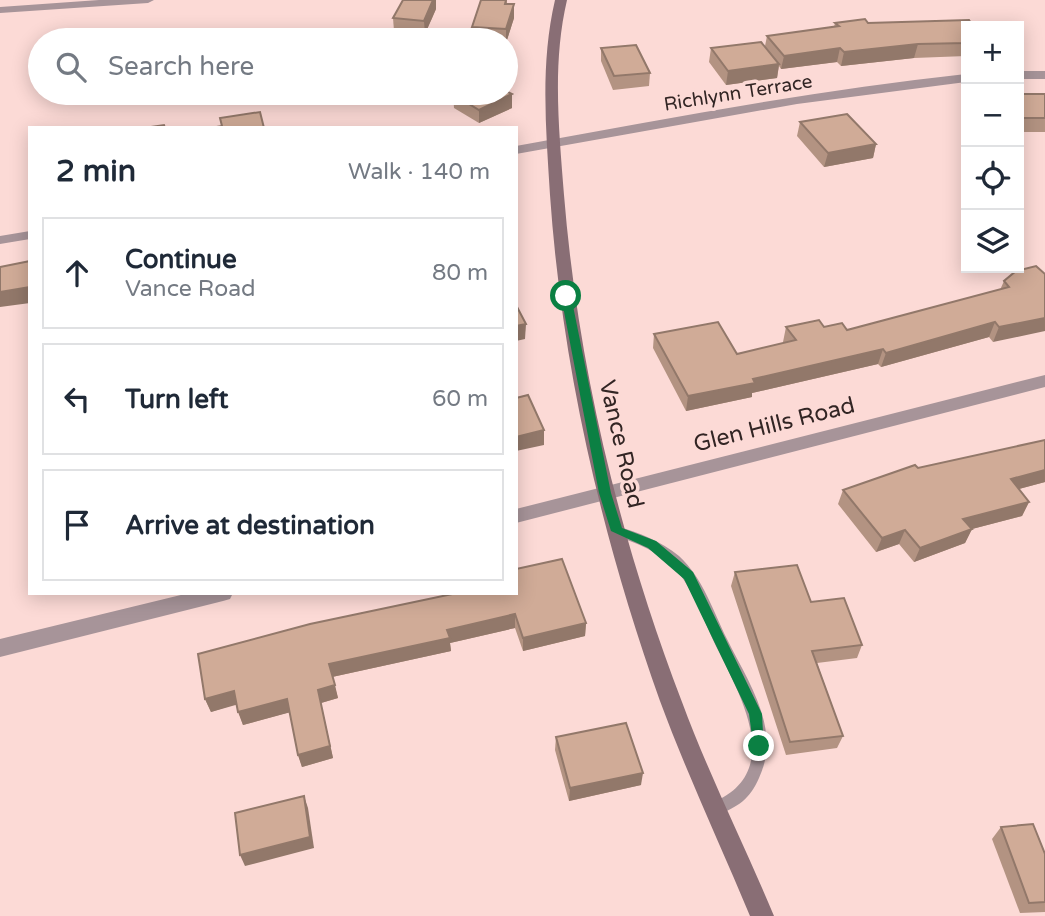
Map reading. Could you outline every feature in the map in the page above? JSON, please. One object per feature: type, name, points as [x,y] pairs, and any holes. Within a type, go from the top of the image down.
[{"type":"street","points":[[0,10],[148,0]]},
{"type":"street","name":"Vance Road","points":[[561,0],[552,45],[554,143],[566,296],[605,493],[671,701],[762,916]]},
{"type":"street","points":[[1024,75],[1045,75]]},
{"type":"street","name":"Richlynn Terrace","points":[[518,150],[733,111],[961,79]]},
{"type":"street","points":[[0,240],[28,235]]},
{"type":"street","name":"Glen Hills Road","points":[[518,515],[1045,381]]},
{"type":"street","points":[[0,648],[215,595]]},
{"type":"lane","points":[[617,531],[652,545],[688,575],[755,714],[759,746],[750,783],[741,798],[731,805],[716,808]]},
{"type":"building","points":[[403,0],[433,0],[424,21],[393,18]]},
{"type":"building","points":[[481,0],[506,0],[505,4],[514,4],[506,28],[472,27]]},
{"type":"building","points":[[865,19],[868,23],[969,20],[970,21],[961,21],[961,43],[918,44],[844,52],[840,48],[784,56],[767,36],[839,26],[835,23]]},
{"type":"building","points":[[761,42],[779,64],[728,71],[711,48]]},
{"type":"building","points":[[636,45],[650,73],[614,76],[601,48]]},
{"type":"building","points":[[1024,94],[1045,94],[1045,118],[1024,118]]},
{"type":"building","points":[[471,105],[489,105],[479,110]]},
{"type":"building","points":[[260,112],[264,126],[222,126],[220,118]]},
{"type":"building","points":[[847,114],[876,144],[828,153],[800,122]]},
{"type":"building","points":[[28,261],[28,287],[0,292],[0,267]]},
{"type":"building","points":[[1036,266],[1045,274],[1045,318],[999,327],[995,322],[886,353],[883,349],[753,379],[755,383],[688,396],[654,334],[718,322],[737,354],[796,340],[786,327],[819,320],[824,327],[842,323],[847,330],[1009,287],[1004,281],[1014,273],[1024,273],[1024,269]]},
{"type":"building","points":[[518,309],[526,324],[518,326]]},
{"type":"building","points":[[528,395],[544,430],[518,436],[518,398]]},
{"type":"building","points":[[1045,440],[1045,470],[1011,479],[1029,502],[963,519],[972,529],[920,548],[905,530],[882,538],[843,490],[915,465],[918,468]]},
{"type":"building","points":[[562,559],[586,623],[523,638],[515,614],[447,630],[450,638],[329,664],[335,685],[318,690],[330,746],[298,755],[287,699],[238,712],[234,691],[205,699],[198,654],[310,624],[448,595],[518,595],[518,569]]},
{"type":"building","points":[[797,565],[811,602],[844,598],[862,645],[812,651],[843,736],[790,742],[735,572]]},
{"type":"building","points":[[626,723],[643,773],[570,788],[556,737]]},
{"type":"building","points":[[304,796],[310,837],[240,855],[235,813]]},
{"type":"building","points":[[1033,824],[1045,854],[1045,902],[1029,903],[1001,827]]},
{"type":"route","points":[[566,296],[605,493],[617,531],[652,545],[688,575],[755,714],[759,746]]}]
